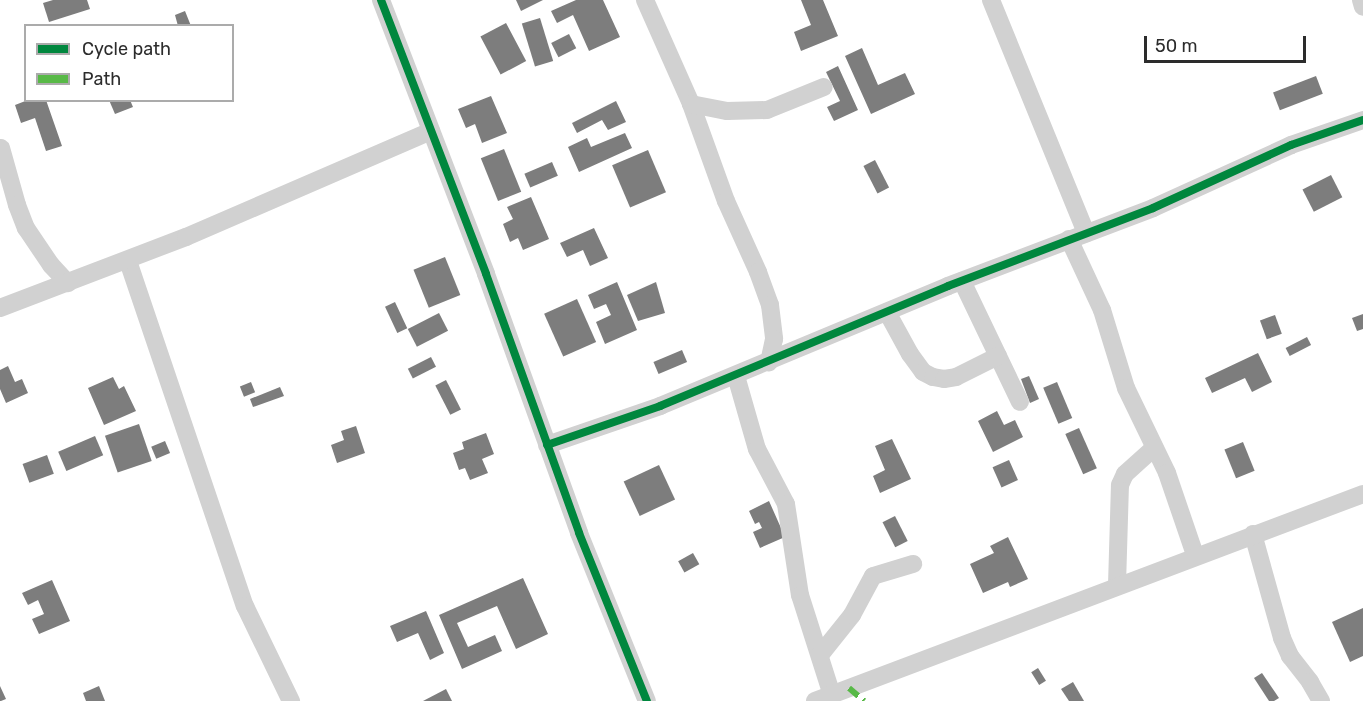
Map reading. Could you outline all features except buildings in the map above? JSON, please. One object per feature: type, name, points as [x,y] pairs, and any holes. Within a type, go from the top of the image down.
[{"type":"street","points":[[381,0],[579,533],[647,701]]},
{"type":"street","points":[[645,0],[691,104],[726,201],[758,272],[770,305],[774,339],[769,362]]},
{"type":"street","points":[[991,0],[1078,236],[1126,388],[1167,473],[1195,555]]},
{"type":"street","points":[[1361,0],[1363,7]]},
{"type":"street","points":[[691,104],[727,111],[767,110],[824,87]]},
{"type":"street","points":[[547,445],[660,406],[736,376],[962,281],[1153,207],[1291,145],[1363,120]]},
{"type":"street","points":[[0,308],[128,261],[431,131]]},
{"type":"street","points":[[1,148],[26,228],[51,265],[68,283]]},
{"type":"street","points":[[128,261],[245,606],[291,701]]},
{"type":"street","points":[[962,281],[1020,402]]},
{"type":"street","points":[[887,312],[910,354],[923,372],[933,377],[944,380],[956,377],[998,356]]},
{"type":"street","points":[[736,376],[757,449],[786,504],[800,596],[820,655],[823,698],[1195,555],[1363,494]]},
{"type":"street","points":[[1117,585],[1120,485],[1125,474],[1154,447]]},
{"type":"street","points":[[1252,534],[1282,638],[1290,656],[1321,701]]},
{"type":"street","points":[[820,655],[852,615],[873,576],[913,564]]},
{"type":"marked path","points":[[849,688],[864,701]]},
{"type":"cycle path","points":[[381,0],[486,274],[579,533],[647,701]]},
{"type":"cycle path","points":[[547,445],[660,406],[948,286],[1153,208],[1291,145],[1363,120]]}]
